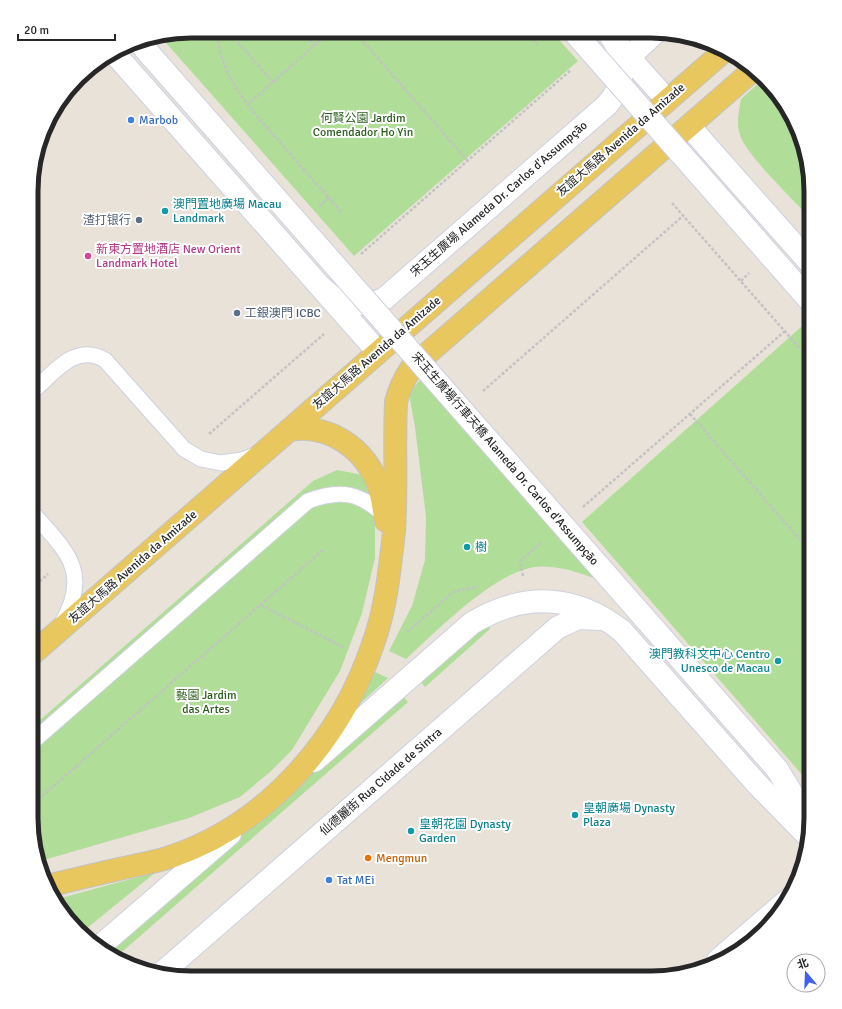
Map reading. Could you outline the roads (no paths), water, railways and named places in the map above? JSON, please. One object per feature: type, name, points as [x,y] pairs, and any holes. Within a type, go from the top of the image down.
[{"type":"main road","name":"友誼大馬路 Avenida da Amizade","points":[[38,649],[719,54]]},
{"type":"main road","points":[[53,885],[172,857],[219,834],[264,804],[309,760],[339,720],[352,695],[368,660],[381,615],[394,531],[396,402],[404,378],[424,357],[749,74]]},
{"type":"main road","points":[[289,430],[310,429],[336,436],[358,452],[367,462],[376,480],[389,531],[386,587]]},
{"type":"street","points":[[579,38],[804,294]]},
{"type":"street","name":"宋玉生廣場 Alameda Dr. Carlos d'Assumpção","points":[[322,288],[335,298],[351,304],[367,304],[384,299],[601,111],[617,92],[622,76],[619,51],[611,38]]},
{"type":"street","name":"宋玉生廣場 Alameda Dr. Carlos d'Assumpção","points":[[612,38],[667,100]]},
{"type":"street","points":[[629,57],[650,38]]},
{"type":"street","name":"宋玉生廣場行車天橋 Alameda Dr. Carlos d'Assumpção","points":[[142,46],[777,769],[804,813]]},
{"type":"street","name":"宋玉生廣場 Alameda Dr. Carlos d'Assumpção","points":[[118,57],[378,352]]},
{"type":"street","points":[[690,126],[804,256]]},
{"type":"street","points":[[285,785],[464,629],[490,613],[519,603],[538,601],[558,602],[588,610],[614,625],[629,638],[757,784],[804,832]]},
{"type":"street","name":"仙德麗街 Rua Cidade de Sintra","points":[[166,969],[557,628],[571,620],[587,617],[602,619],[614,625]]},
{"type":"street","points":[[104,944],[264,804]]},
{"type":"street","points":[[734,946],[768,916]]},
{"type":"lane","points":[[38,387],[71,358],[88,353],[97,355],[105,360],[184,449],[189,452],[202,459],[221,463],[242,460],[266,451]]},
{"type":"lane","points":[[38,737],[308,501],[326,495],[342,493],[358,497],[373,504],[385,516]]},
{"type":"lane","points":[[38,519],[66,551],[74,571],[75,592],[69,612],[56,634]]},
{"type":"place","name":"Marbob","points":[[131,120]]},
{"type":"place","name":"澳門置地廣場 Macau Landmark","points":[[165,211]]},
{"type":"place","name":"渣打银行","points":[[139,220]]},
{"type":"place","name":"新東方置地酒店 New Orient Landmark Hotel","points":[[88,256]]},
{"type":"place","name":"工銀澳門 ICBC","points":[[237,313]]},
{"type":"place","name":"樹","points":[[467,547]]},
{"type":"place","name":"澳門教科文中心 Centro Unesco de Macau","points":[[778,661]]},
{"type":"place","name":"皇朝廣場 Dynasty Plaza","points":[[575,815]]},
{"type":"place","name":"皇朝花園 Dynasty Garden","points":[[411,831]]},
{"type":"place","name":"Mengmun","points":[[368,858]]},
{"type":"place","name":"Tat MEi","points":[[329,880]]},
{"type":"park label","name":"何賢公園 Jardim Comendador Ho Yin","points":[[363,125]]},
{"type":"park label","name":"藝園 Jardim das Artes","points":[[206,702]]}]
